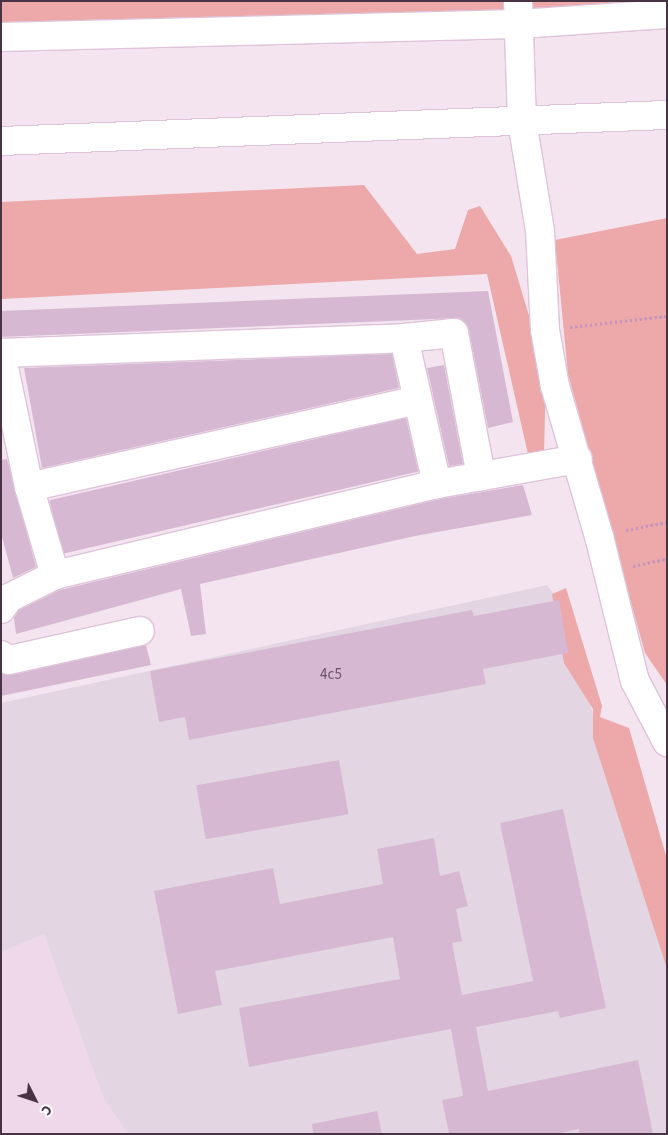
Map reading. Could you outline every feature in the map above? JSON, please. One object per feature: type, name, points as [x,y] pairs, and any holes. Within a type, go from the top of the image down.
[{"type":"street","points":[[1,37],[518,12],[667,14]]},
{"type":"street","points":[[518,12],[522,121],[540,231],[545,330],[555,386],[578,459],[599,536],[635,681],[667,742]]},
{"type":"street","points":[[1,141],[667,115]]},
{"type":"street","points":[[55,575],[29,488],[1,353],[404,338],[454,333],[481,476]]},
{"type":"street","points":[[404,338],[436,484]]},
{"type":"street","points":[[29,488],[417,400]]},
{"type":"street","points":[[1,609],[8,598],[55,575],[436,484],[578,459]]},
{"type":"street","points":[[1,655],[8,660],[140,631]]},
{"type":"path","points":[[545,330],[667,316]]},
{"type":"path","points":[[599,536],[667,522]]},
{"type":"path","points":[[608,572],[667,559]]},
{"type":"shaded area","points":[[1,1],[667,1],[667,18],[1,37]]},
{"type":"shaded area","points":[[364,185],[417,254],[455,249],[468,210],[480,206],[511,256],[546,372],[544,455],[528,454],[487,274],[1,299],[1,202]]},
{"type":"shaded area","points":[[667,218],[667,685],[645,653],[568,374],[555,240]]},
{"type":"shaded area","points":[[547,585],[560,601],[667,968],[667,1134],[128,1134],[104,1099],[44,934],[1,952],[1,703]]},
{"type":"shaded area","points":[[566,588],[602,706],[600,717],[629,728],[667,859],[667,969],[593,738],[593,709],[564,663],[552,594]]},
{"type":"shaded area","points":[[45,933],[128,1134],[1,1134],[1,952]]},
{"type":"building","points":[[488,291],[513,422],[488,428],[469,330],[460,318],[1,337],[1,311]]},
{"type":"building","points":[[392,354],[399,388],[42,468],[24,368]]},
{"type":"building","points":[[444,365],[463,464],[449,466],[427,368]]},
{"type":"building","points":[[406,418],[418,472],[62,554],[49,500]]},
{"type":"building","points":[[7,459],[36,567],[13,578],[1,533],[1,460]]},
{"type":"building","points":[[523,485],[532,515],[415,536],[200,584],[206,634],[191,636],[181,589],[16,634],[14,618],[19,610],[60,590],[440,499]]},
{"type":"building","points":[[559,600],[568,653],[483,669],[486,684],[189,740],[185,717],[159,722],[150,671],[472,610],[474,616]]},
{"type":"building","points":[[146,645],[151,665],[1,696],[1,673],[12,675]]},
{"type":"building","points":[[339,760],[349,814],[206,839],[196,785]]},
{"type":"building","points":[[563,809],[606,1008],[560,1018],[558,1011],[476,1027],[488,1091],[638,1060],[653,1134],[579,1134],[579,1129],[556,1134],[449,1134],[442,1100],[463,1096],[451,1029],[249,1067],[239,1008],[400,979],[393,937],[215,971],[222,1005],[178,1014],[154,891],[273,868],[280,904],[383,884],[377,849],[434,838],[440,876],[459,871],[468,906],[456,909],[462,941],[452,943],[462,995],[533,981],[500,823]]},
{"type":"building","points":[[377,1111],[382,1134],[313,1134],[312,1124]]}]
